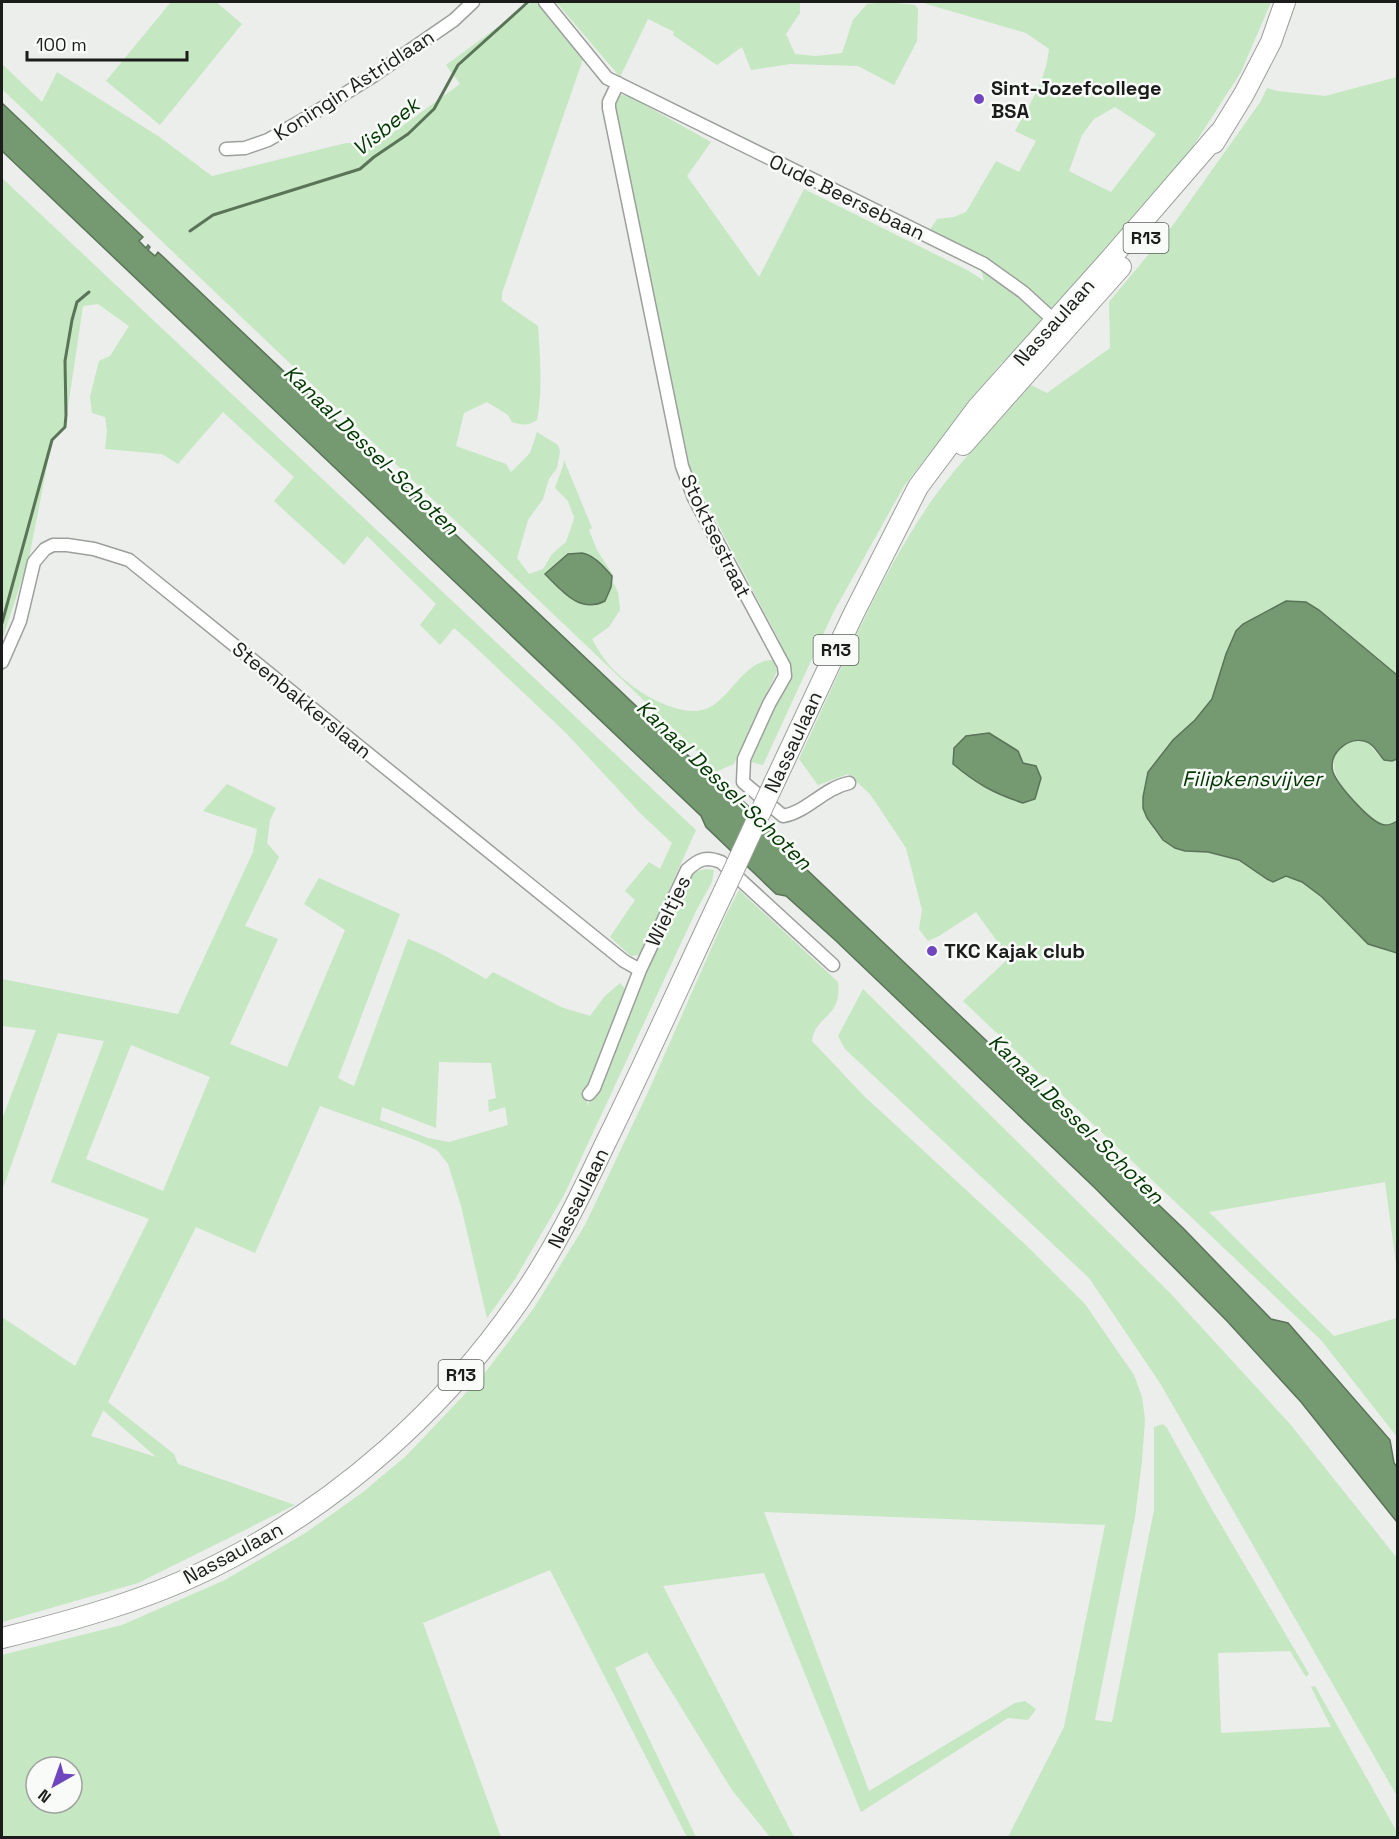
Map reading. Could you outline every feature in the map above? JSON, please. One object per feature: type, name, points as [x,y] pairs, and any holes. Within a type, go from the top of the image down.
[{"type":"main road","name":"Nassaulaan","points":[[2,1638],[119,1605],[218,1565],[309,1511],[365,1468],[418,1421],[464,1371],[503,1323],[522,1298],[553,1247],[641,1072],[853,615],[918,487],[977,408],[1121,267],[1163,216],[1202,164],[1244,94],[1271,42],[1285,2]]},
{"type":"street","name":"Koningin Astridlaan","points":[[226,148],[245,148],[268,140],[332,103],[454,20],[472,2]]},
{"type":"street","points":[[545,2],[607,78],[618,83]]},
{"type":"street","name":"Oude Beersebaan","points":[[618,83],[996,271],[1060,326]]},
{"type":"street","name":"Stoktsestraat","points":[[618,83],[609,102],[609,108],[682,466],[694,498],[784,666],[785,676],[769,704],[744,759],[743,782],[783,816],[792,814],[837,785],[849,783]]},
{"type":"street","name":"Steenbakkerslaan","points":[[2,662],[20,621],[33,562],[45,549],[53,545],[67,545],[74,548],[94,549],[129,560],[624,961],[640,970]]},
{"type":"street","name":"Wieltjes","points":[[589,1094],[594,1089],[640,970],[687,870],[698,860],[711,858],[721,862],[832,966]]},
{"type":"shaded area","points":[[171,2],[216,2],[242,24],[160,125],[106,81]]},
{"type":"shaded area","points":[[532,2],[537,2],[583,59],[502,293],[502,301],[538,326],[540,385],[537,420],[524,424],[512,422],[508,415],[487,402],[464,413],[456,446],[506,464],[511,472],[530,453],[537,432],[558,445],[560,451],[557,468],[549,479],[543,499],[528,520],[517,558],[529,574],[543,569],[552,554],[566,542],[574,517],[568,501],[555,488],[564,460],[592,528],[589,530],[597,550],[613,575],[613,582],[618,592],[620,610],[609,627],[592,639],[609,665],[636,689],[675,708],[688,711],[701,710],[720,700],[755,665],[773,660],[777,671],[734,764],[713,773],[696,750],[2,89],[2,64],[42,102],[57,72],[158,136],[212,176],[346,143],[379,143],[460,84],[446,65]],"holes":[[[568,554],[612,576],[554,566]]]},
{"type":"shaded area","points":[[556,2],[800,2],[800,13],[786,34],[795,54],[816,56],[842,53],[853,20],[867,4],[886,2],[915,5],[918,9],[917,41],[894,85],[858,66],[791,64],[751,70],[742,47],[717,65],[673,35],[674,32],[648,19],[620,77]]},
{"type":"shaded area","points":[[920,2],[1271,2],[1241,72],[1188,154],[1186,166],[1008,367],[1002,362],[904,486],[833,613],[763,765],[751,762],[771,708],[789,683],[791,670],[778,638],[691,473],[614,105],[617,96],[629,96],[711,142],[687,176],[759,277],[804,189],[969,271],[984,281],[978,257],[930,230],[937,219],[954,217],[966,212],[996,161],[1019,172],[1036,141],[1015,131],[1041,81],[1049,49],[1026,33]],"holes":[[[1115,107],[1156,134],[1111,192],[1069,171],[1082,135],[1094,119]]]},
{"type":"shaded area","points":[[1397,77],[1397,675],[1331,619],[1307,602],[1286,601],[1243,624],[1226,654],[1212,699],[1195,720],[1164,750],[1149,772],[1143,797],[1143,808],[1154,830],[1175,848],[1208,852],[1239,860],[1267,879],[1286,876],[1302,882],[1322,897],[1368,944],[1397,953],[1397,1271],[1385,1182],[1209,1212],[1334,1336],[1397,1318],[1397,1437],[1321,1340],[963,1001],[1009,958],[976,912],[928,941],[919,929],[922,910],[906,848],[870,794],[848,774],[818,785],[799,759],[860,628],[893,564],[930,503],[953,472],[1031,385],[1047,393],[1110,348],[1109,302],[1173,225],[1261,101],[1267,88],[1325,96]],"holes":[[[1018,751],[1023,763],[953,764]]]},
{"type":"shaded area","points":[[2,178],[696,830],[640,955],[631,956],[610,937],[635,900],[625,891],[649,862],[660,869],[672,843],[640,813],[566,733],[454,628],[440,645],[420,625],[436,604],[367,536],[344,565],[274,501],[294,477],[223,412],[178,464],[162,454],[105,449],[107,430],[105,417],[92,413],[90,397],[99,361],[110,356],[129,326],[98,304],[83,306],[65,427],[52,440],[29,558],[2,640]]},
{"type":"shaded area","points":[[1363,740],[1370,744],[1379,756],[1392,761],[1397,759],[1397,821],[1391,824],[1382,825],[1369,817],[1346,793],[1338,779],[1334,766],[1336,754],[1345,745]]},
{"type":"shaded area","points":[[227,784],[276,808],[270,820],[267,843],[279,857],[245,926],[278,939],[230,1044],[287,1067],[345,930],[304,904],[319,878],[400,914],[338,1078],[354,1086],[408,939],[438,952],[486,979],[493,972],[561,1007],[590,1016],[604,997],[620,983],[628,992],[590,1086],[587,1088],[587,1106],[690,876],[701,870],[714,870],[712,882],[696,911],[564,1195],[515,1279],[487,1318],[461,1206],[448,1164],[437,1150],[320,1106],[255,1253],[196,1227],[108,1402],[174,1454],[178,1464],[295,1505],[138,1583],[2,1622],[2,1317],[75,1366],[149,1219],[51,1182],[104,1041],[58,1033],[2,1191],[2,1119],[36,1030],[2,1026],[2,979],[178,1014],[253,852],[257,829],[203,811]],"holes":[[[131,1045],[210,1077],[163,1191],[86,1159]],[[439,1062],[491,1063],[496,1098],[488,1100],[489,1112],[505,1107],[508,1125],[449,1142],[428,1138],[380,1120],[382,1107],[436,1128]],[[104,1411],[156,1457],[91,1436]]]},
{"type":"shaded area","points":[[739,890],[838,982],[836,1003],[818,1026],[812,1041],[864,1096],[1029,1248],[1085,1304],[1134,1375],[1142,1397],[1145,1419],[1142,1461],[1135,1517],[1095,1720],[1112,1722],[1154,1510],[1154,1427],[1163,1424],[1309,1674],[1306,1677],[1290,1651],[1218,1653],[1221,1733],[1331,1727],[1311,1687],[1315,1686],[1397,1832],[1397,1837],[1008,1837],[1064,1727],[1105,1525],[764,1512],[869,1791],[1015,1703],[1025,1701],[1036,1709],[1028,1720],[1008,1718],[861,1812],[764,1573],[663,1586],[794,1837],[770,1837],[732,1790],[647,1652],[615,1668],[696,1837],[687,1837],[550,1570],[423,1623],[501,1837],[2,1837],[2,1655],[122,1625],[225,1580],[307,1532],[363,1492],[406,1456],[484,1374],[534,1308],[585,1225]]},
{"type":"shaded area","points":[[863,989],[1170,1293],[1290,1424],[1397,1558],[1397,1796],[1160,1383],[1089,1278],[845,1049],[838,1036]]},
{"type":"water","name":"Kanaal Dessel-Schoten","points":[[2,103],[143,237],[139,241],[146,248],[148,245],[150,247],[148,250],[155,256],[158,252],[713,779],[722,781],[791,847],[803,866],[1183,1228],[1271,1319],[1288,1323],[1390,1440],[1394,1463],[1397,1467],[1397,1522],[1301,1402],[1227,1321],[1095,1188],[835,940],[786,896],[776,894],[706,827],[701,816],[2,151]]},
{"type":"water","points":[[582,553],[595,559],[612,576],[611,587],[605,601],[587,605],[580,603],[572,599],[545,574],[568,554]]},
{"type":"water","name":"Filipkensvijver","points":[[1286,601],[1306,602],[1319,610],[1397,675],[1397,759],[1384,760],[1370,744],[1358,740],[1340,748],[1332,765],[1333,772],[1341,785],[1355,803],[1372,818],[1385,825],[1397,821],[1397,953],[1368,944],[1322,897],[1302,882],[1286,876],[1273,882],[1239,860],[1208,852],[1175,848],[1163,840],[1147,818],[1143,808],[1148,772],[1173,740],[1195,720],[1212,699],[1236,631],[1243,624]]},
{"type":"water","points":[[989,733],[1018,751],[1023,763],[1036,766],[1041,778],[1035,799],[1023,803],[1003,796],[953,764],[954,748],[966,736]]},
{"type":"waterway","name":"Visbeek","points":[[190,231],[213,215],[360,169],[408,134],[434,109],[458,65],[528,2]]},
{"type":"waterway","name":"Visbeek","points":[[2,623],[52,440],[65,427],[65,361],[72,320],[77,302],[89,292]]},
{"type":"place","name":"Sint-Jozefcollege BSA","points":[[979,99]]},
{"type":"place","name":"TKC Kajak club","points":[[932,951]]}]
